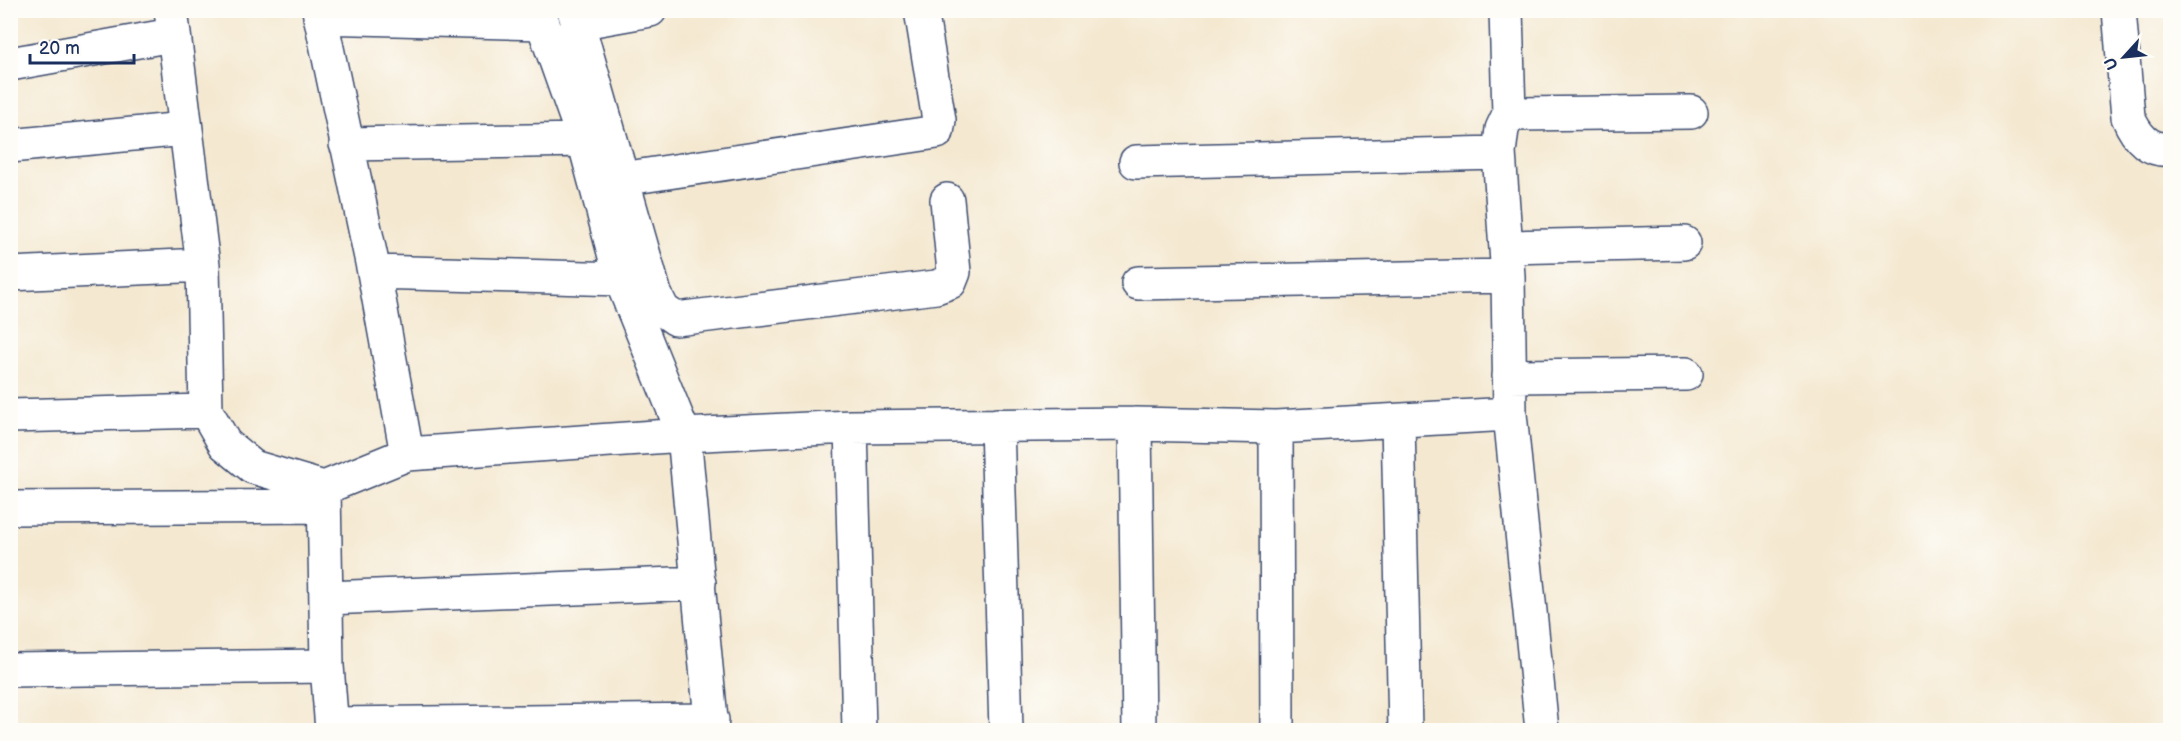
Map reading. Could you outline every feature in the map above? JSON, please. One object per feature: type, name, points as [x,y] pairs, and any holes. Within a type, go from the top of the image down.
[{"type":"street","points":[[650,10],[575,17],[655,294],[663,310],[676,319],[936,287],[950,282],[954,272],[947,200]]},
{"type":"street","points":[[621,179],[937,132],[939,120],[921,10]]},
{"type":"street","points":[[1506,10],[1509,114],[1502,129],[1500,153],[1507,262],[1510,414],[1542,730]]},
{"type":"street","points":[[2119,10],[2128,117],[2135,133],[2145,142],[2162,150],[2170,149]]},
{"type":"street","points":[[324,497],[327,666],[332,727],[712,725],[684,435],[621,279],[584,140],[541,17],[319,14],[374,272],[407,454]]},
{"type":"street","points":[[10,64],[171,23],[202,265],[206,411],[225,444],[253,467],[324,497]]},
{"type":"street","points":[[1509,114],[1691,112]]},
{"type":"street","points":[[10,146],[184,129]]},
{"type":"street","points":[[346,144],[584,140]]},
{"type":"street","points":[[1136,162],[1500,153]]},
{"type":"street","points":[[1138,283],[1507,262],[1684,243]]},
{"type":"street","points":[[10,274],[202,265]]},
{"type":"street","points":[[374,272],[621,279]]},
{"type":"street","points":[[1509,376],[1686,374]]},
{"type":"street","points":[[10,416],[206,411]]},
{"type":"street","points":[[10,508],[324,497],[407,454],[684,435],[851,427],[1135,423],[1276,427],[1510,414]]},
{"type":"street","points":[[1398,422],[1406,730]]},
{"type":"street","points":[[1135,423],[1139,730]]},
{"type":"street","points":[[997,425],[1006,730]]},
{"type":"street","points":[[851,427],[859,730]]},
{"type":"street","points":[[1276,427],[1277,730]]},
{"type":"street","points":[[327,598],[699,583]]},
{"type":"street","points":[[10,670],[327,666]]}]
